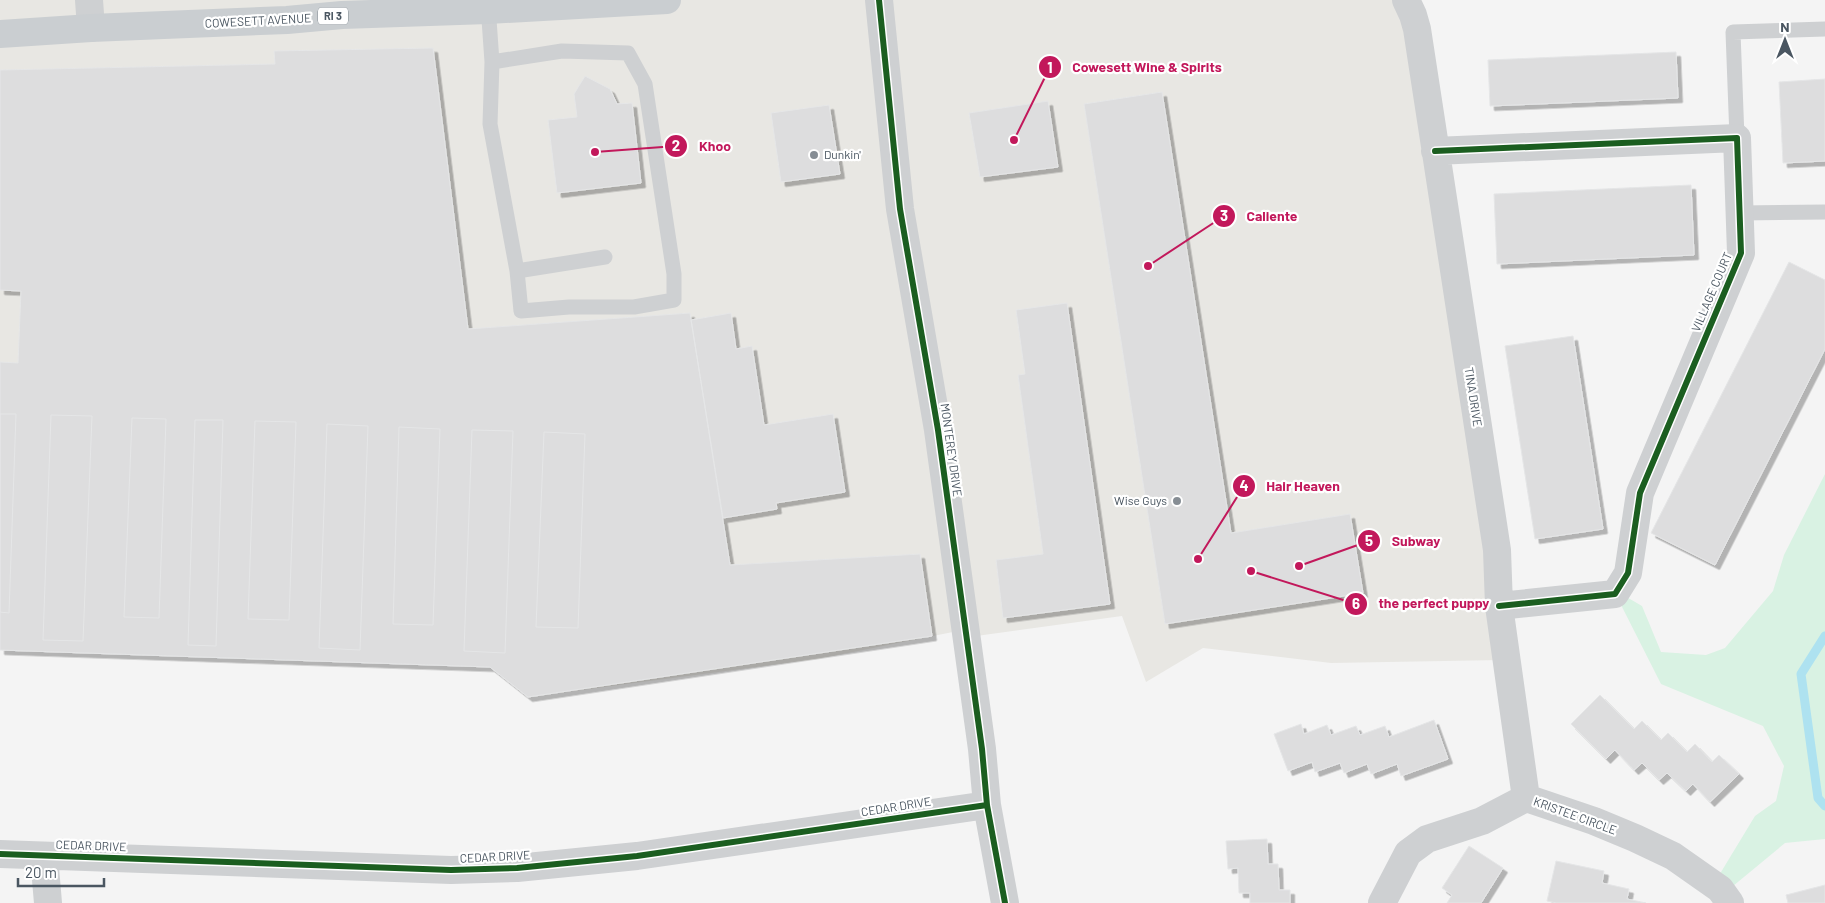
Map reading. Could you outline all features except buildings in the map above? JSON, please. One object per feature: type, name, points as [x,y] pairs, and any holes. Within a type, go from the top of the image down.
[{"type":"main road","name":"COWESETT AVENUE","points":[[0,34],[91,28],[287,20],[488,5],[666,0]]},
{"type":"street","points":[[89,0],[91,28]]},
{"type":"street","name":"MONTEREY DRIVE","points":[[879,0],[900,209],[938,430],[982,749],[987,805],[1005,903]]},
{"type":"street","name":"TINA DRIVE","points":[[1406,0],[1417,30],[1495,542],[1499,606],[1526,798]]},
{"type":"street","points":[[1435,151],[1737,138]]},
{"type":"street","name":"VILLAGE COURT","points":[[1499,606],[1615,594],[1628,573],[1641,490],[1741,253],[1737,138]]},
{"type":"street","name":"KRISTEE CIRCLE","points":[[1382,903],[1408,853],[1427,839],[1482,820],[1526,798],[1635,838],[1673,856],[1720,889],[1730,903]]},
{"type":"street","name":"CEDAR DRIVE","points":[[0,854],[451,870],[517,868],[637,856],[987,805]]},
{"type":"street","points":[[44,856],[48,903]]},
{"type":"lane","points":[[488,5],[492,62],[490,124],[517,271],[521,310],[568,307],[634,307],[674,300],[674,274],[644,84],[628,53],[562,52],[492,62]]},
{"type":"lane","points":[[1737,138],[1733,32],[1825,29]]},
{"type":"lane","points":[[1740,212],[1825,212]]},
{"type":"lane","points":[[517,271],[606,258]]},
{"type":"shaded area","points":[[0,0],[1414,0],[1501,660],[1331,663],[1203,648],[1146,682],[1122,616],[969,637],[958,631],[818,659],[528,697],[490,667],[0,650]]},
{"type":"green space","points":[[1825,474],[1825,839],[1785,843],[1727,891],[1715,882],[1755,816],[1776,801],[1784,766],[1763,726],[1661,684],[1616,595],[1618,592],[1642,606],[1661,652],[1706,655],[1725,648],[1773,591],[1784,555]]},
{"type":"waterway","points":[[1825,636],[1801,674],[1818,798],[1825,806]]},
{"type":"cycle path","points":[[879,0],[900,209],[938,430],[982,749],[987,805],[1005,903]]},
{"type":"cycle path","points":[[1435,151],[1737,138],[1741,253],[1640,493],[1628,573],[1615,594],[1499,606]]},
{"type":"cycle path","points":[[0,854],[451,870],[517,868],[637,856],[987,805]]},
{"type":"place","name":"Cowesett Wine & Spirits","points":[[1014,140]]},
{"type":"place","name":"Khoo","points":[[595,152]]},
{"type":"place","name":"Dunkin'","points":[[814,155]]},
{"type":"place","name":"Caliente","points":[[1148,266]]},
{"type":"place","name":"Wise Guys","points":[[1177,501]]},
{"type":"place","name":"Hair Heaven","points":[[1198,559]]},
{"type":"place","name":"Subway","points":[[1299,566]]},
{"type":"place","name":"the perfect puppy","points":[[1251,571]]}]
